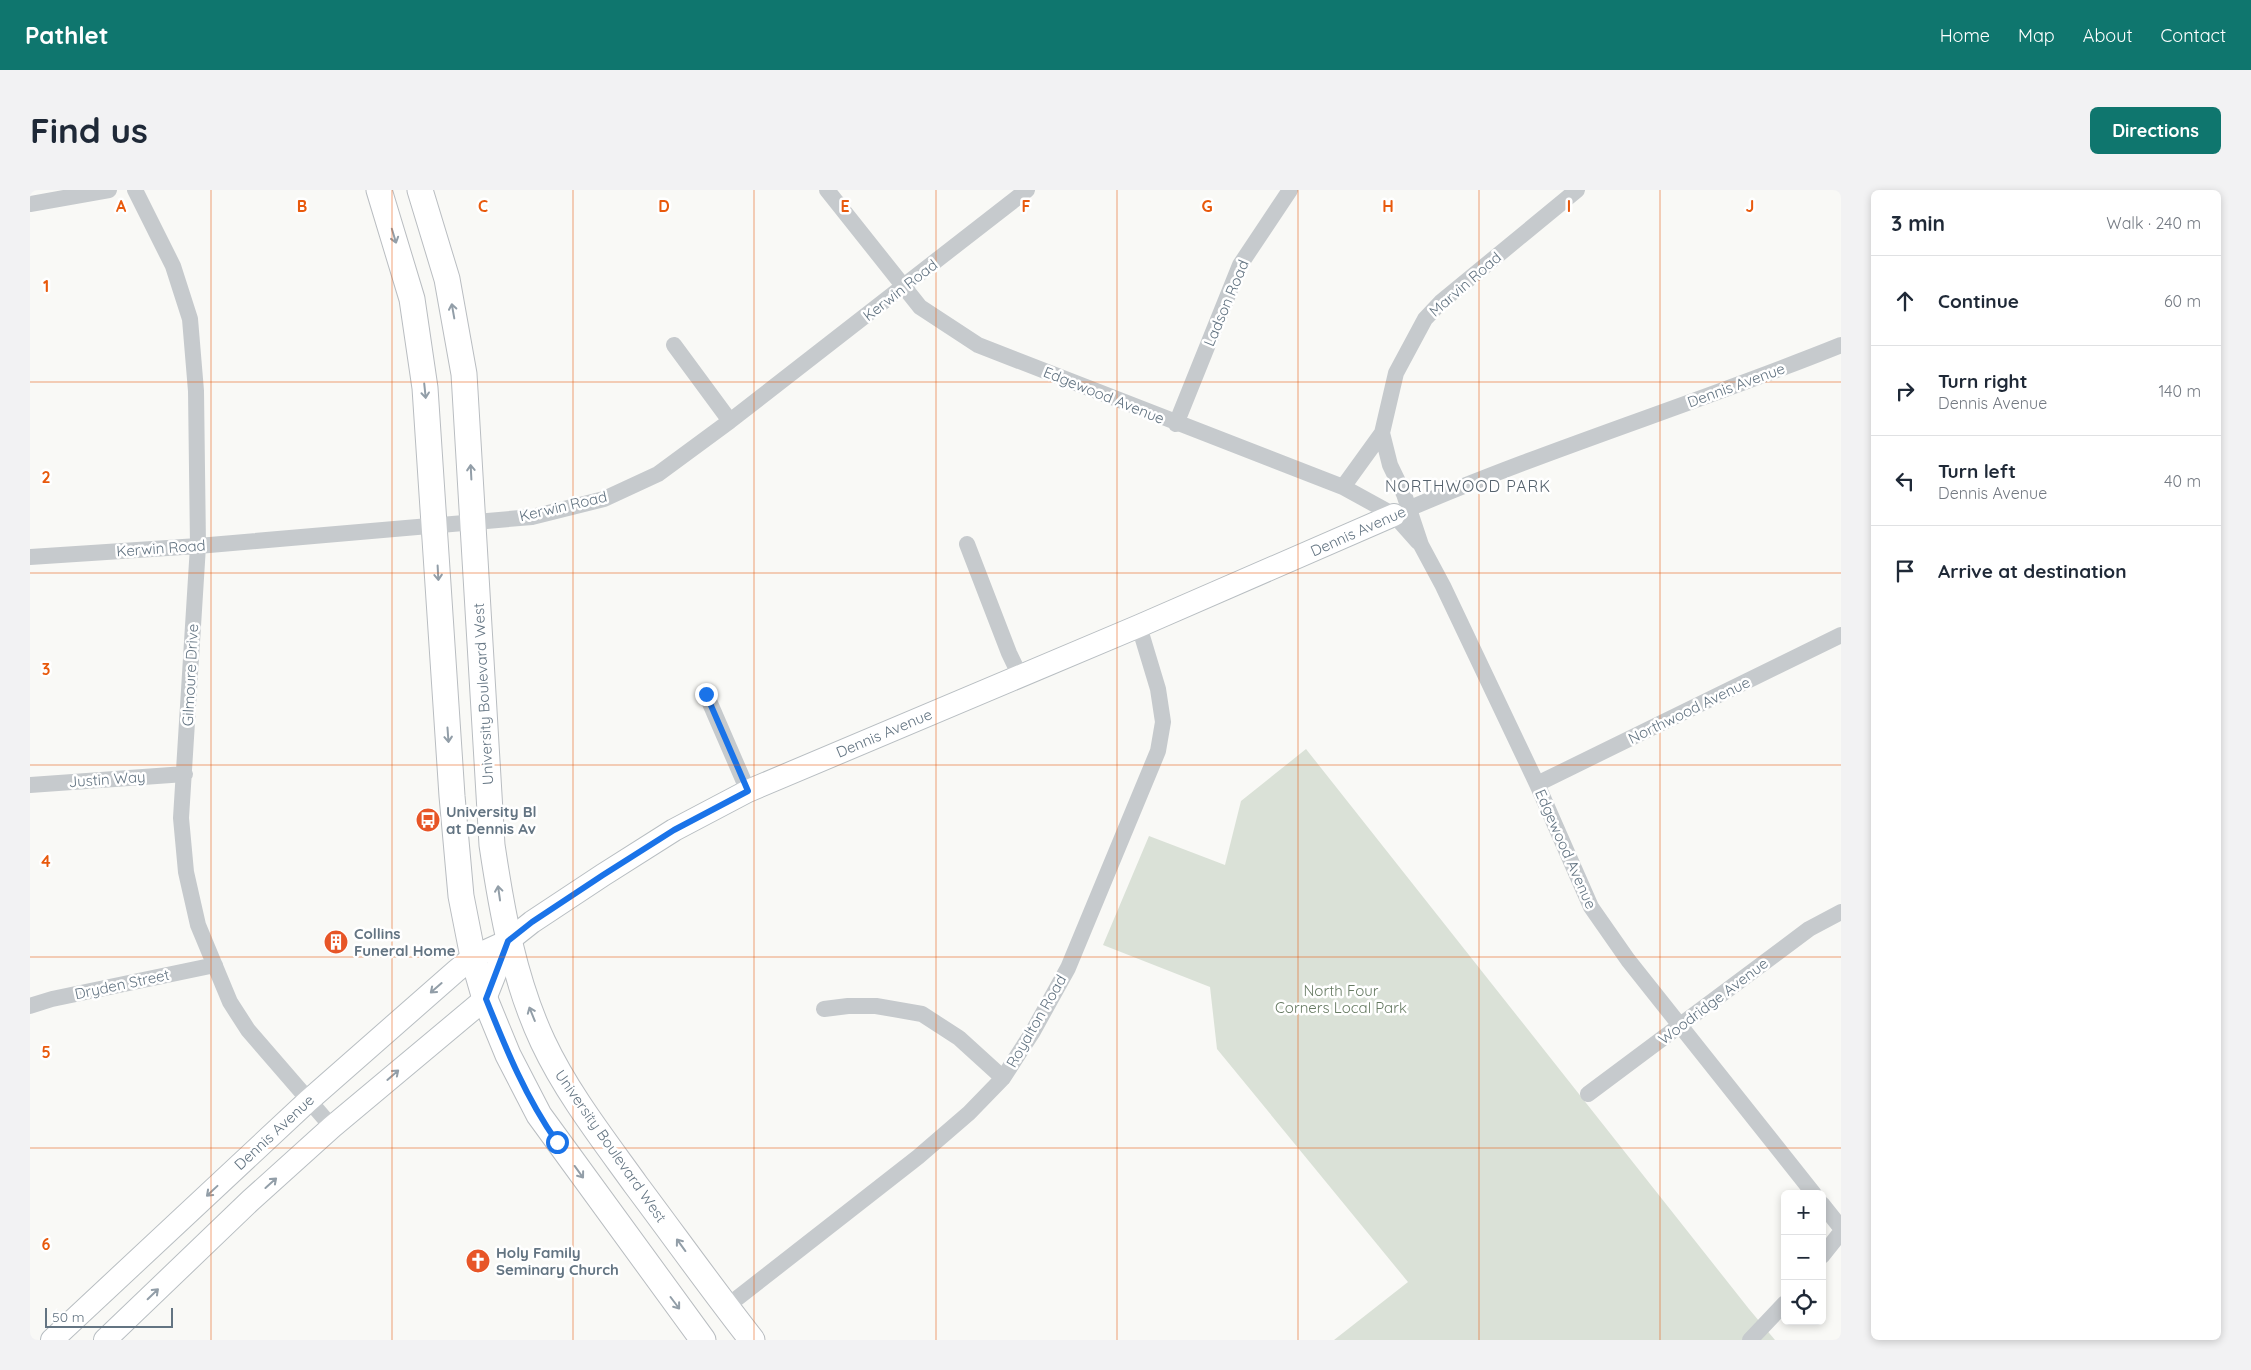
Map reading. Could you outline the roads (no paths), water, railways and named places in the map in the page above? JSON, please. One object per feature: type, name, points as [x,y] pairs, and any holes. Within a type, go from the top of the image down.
[{"type":"main road","points":[[379,190],[412,300],[426,388],[453,804],[461,896],[473,957],[486,999],[508,1055],[539,1116],[703,1340]]},
{"type":"main road","name":"University Boulevard West","points":[[420,190],[447,279],[464,374],[492,844],[501,910],[508,941],[528,1004],[543,1042],[564,1081],[618,1160],[752,1340]]},
{"type":"street","points":[[30,204],[109,190]]},
{"type":"street","name":"Gilmoure Drive","points":[[135,190],[173,266],[190,319],[196,391],[198,546],[181,818],[186,872],[198,925],[230,1002],[248,1030],[332,1127]]},
{"type":"street","name":"Edgewood Avenue","points":[[828,190],[903,288],[920,307],[978,345],[1176,424],[1343,487],[1402,512],[1443,586],[1537,784],[1591,906],[1628,960],[1811,1190]]},
{"type":"street","name":"Kerwin Road","points":[[30,557],[198,546],[532,517],[604,499],[658,474],[903,288],[1027,190]]},
{"type":"street","name":"Ladson Road","points":[[1176,424],[1240,265],[1290,190]]},
{"type":"street","name":"Marvin Road","points":[[1343,487],[1382,433],[1396,373],[1425,319],[1441,302],[1577,190]]},
{"type":"street","points":[[674,345],[730,421]]},
{"type":"street","name":"Dennis Avenue","points":[[52,1340],[308,1101],[473,957],[508,941],[540,917],[674,830],[748,791],[1139,626],[1402,512],[1516,465],[1776,371],[1841,345]]},
{"type":"street","name":"Marvin Road","points":[[1382,433],[1402,512]]},
{"type":"street","points":[[967,544],[1009,653],[1020,676]]},
{"type":"street","name":"Royalton Road","points":[[726,1307],[918,1157],[969,1113],[1003,1078],[1032,1033],[1068,968],[1158,751],[1163,722],[1158,689],[1139,626]]},
{"type":"street","name":"Northwood Avenue","points":[[1537,784],[1841,635]]},
{"type":"street","points":[[706,694],[748,791]]},
{"type":"street","name":"Justin Way","points":[[30,785],[185,774]]},
{"type":"street","name":"Woodridge Avenue","points":[[1588,1094],[1809,929],[1841,912]]},
{"type":"street","points":[[105,1340],[251,1200],[332,1127],[486,999],[508,941]]},
{"type":"street","name":"Dryden Street","points":[[30,1006],[52,999],[215,965]]},
{"type":"street","points":[[824,1009],[848,1006],[876,1006],[922,1014],[959,1038],[1003,1078]]},
{"type":"street","points":[[1826,1209],[1841,1228]]},
{"type":"street","points":[[1826,1251],[1841,1232]]},
{"type":"street","points":[[1750,1340],[1781,1307]]},
{"type":"place","name":"University Bl at Dennis Av","points":[[428,820]]},
{"type":"place","name":"Collins Funeral Home","points":[[336,942]]},
{"type":"place","name":"Holy Family Seminary Church","points":[[478,1261]]},
{"type":"district","name":"NORTHWOOD PARK","points":[[1468,486]]},
{"type":"park label","name":"North Four Corners Local Park","points":[[1341,998]]}]
